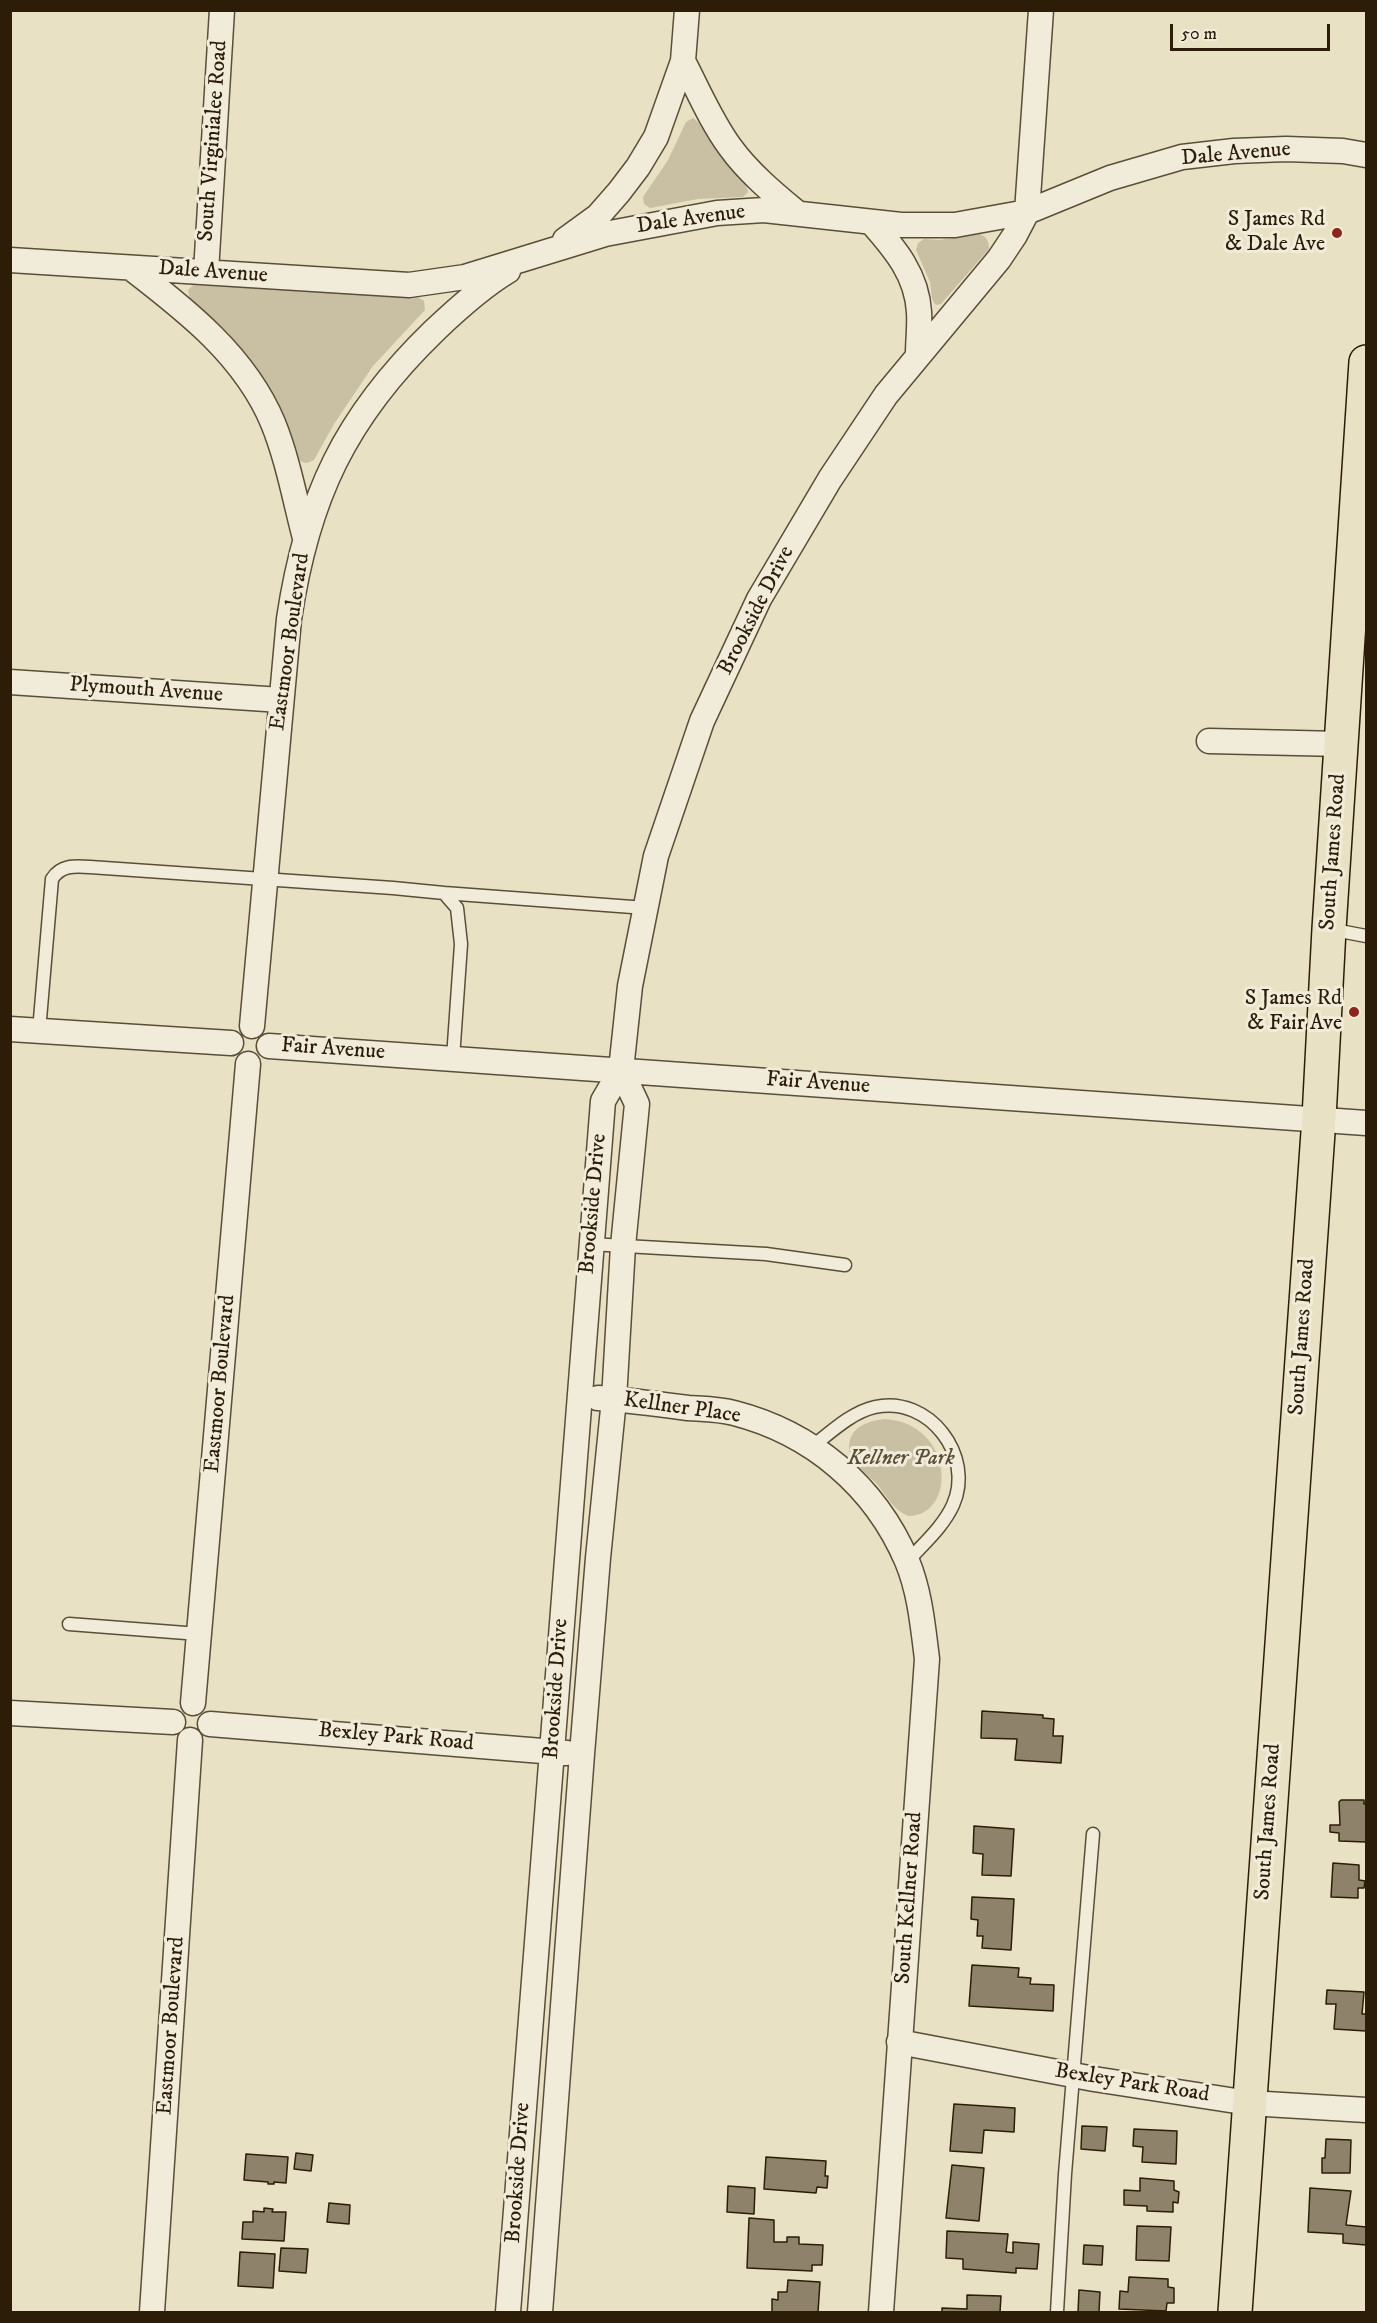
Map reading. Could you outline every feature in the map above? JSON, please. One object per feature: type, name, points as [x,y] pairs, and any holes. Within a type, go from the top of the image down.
[{"type":"main road","name":"South James Road","points":[[1235,2313],[1319,1118],[1366,362]]},
{"type":"street","name":"South Virginialee Road","points":[[206,272],[222,10]]},
{"type":"street","name":"Eastmoor Boulevard","points":[[252,1026],[281,700],[295,578],[305,538],[331,468],[348,434],[370,402],[418,346],[459,307],[505,273],[560,244],[598,216],[638,167],[656,137],[683,62],[687,10]]},
{"type":"street","points":[[1027,212],[1041,10]]},
{"type":"street","points":[[683,62],[703,102],[731,148],[766,186],[796,212]]},
{"type":"street","name":"Dale Avenue","points":[[10,260],[410,285],[465,277],[605,234],[717,213],[764,210],[796,212],[872,223],[955,225],[1027,212],[1110,178],[1182,157],[1234,151],[1286,149],[1343,151],[1366,155]]},
{"type":"street","name":"Brookside Drive","points":[[508,2312],[542,2075],[582,1754],[579,1397],[603,1101],[621,1070],[630,986],[656,856],[702,721],[759,599],[830,479],[886,395],[999,259],[1016,235],[1027,212]]},
{"type":"street","points":[[872,223],[898,253],[911,277],[919,311],[918,354]]},
{"type":"street","points":[[131,268],[177,303],[219,342],[257,391],[284,455],[305,538]]},
{"type":"street","name":"Plymouth Avenue","points":[[10,682],[281,700]]},
{"type":"street","points":[[1209,741],[1341,744]]},
{"type":"street","points":[[252,1026],[264,1033],[269,1046],[262,1059],[248,1064],[236,1057],[231,1043],[238,1031],[252,1026]]},
{"type":"street","points":[[10,1029],[231,1043]]},
{"type":"street","name":"Fair Avenue","points":[[269,1046],[1366,1123]]},
{"type":"street","name":"Eastmoor Boulevard","points":[[193,1703],[248,1064]]},
{"type":"street","name":"Brookside Drive","points":[[540,2313],[542,2075],[552,1752],[582,1556],[614,1400],[623,1246],[637,1104],[621,1070]]},
{"type":"street","name":"Kellner Place","points":[[579,1397],[732,1412],[764,1423],[813,1446],[835,1463],[867,1496]]},
{"type":"street","name":"South Kellner Road","points":[[867,1496],[893,1533],[907,1562],[917,1595],[927,1659],[881,2313]]},
{"type":"street","points":[[193,1703],[206,1710],[210,1724],[204,1736],[190,1740],[178,1735],[173,1722],[174,1714],[179,1708],[193,1703]]},
{"type":"street","points":[[10,1713],[173,1722]]},
{"type":"street","name":"Bexley Park Road","points":[[210,1724],[370,1735],[582,1754]]},
{"type":"street","name":"Eastmoor Boulevard","points":[[152,2313],[190,1740]]},
{"type":"street","name":"Bexley Park Road","points":[[899,2042],[1073,2075],[1249,2103],[1366,2110]]},
{"type":"lane","points":[[39,1031],[52,879],[58,871],[72,866],[646,908]]},
{"type":"lane","points":[[444,893],[457,908],[461,944],[453,1058]]},
{"type":"lane","points":[[1329,929],[1366,936]]},
{"type":"lane","points":[[590,1244],[766,1254],[845,1265]]},
{"type":"lane","points":[[813,1446],[841,1425],[875,1407],[892,1406],[909,1409],[935,1424],[955,1454],[958,1484],[954,1503],[944,1521],[907,1562]]},
{"type":"lane","points":[[69,1624],[200,1634]]},
{"type":"lane","points":[[1057,2313],[1073,2075],[1093,1834]]},
{"type":"lane","points":[[508,2312],[517,2313]]},
{"type":"green space","points":[[693,118],[746,185],[748,192],[743,197],[698,199],[650,208],[644,204],[643,197],[668,160],[686,122]]},
{"type":"green space","points":[[980,234],[987,240],[989,249],[941,304],[936,305],[932,299],[930,282],[916,250],[918,243],[924,239],[939,240]]},
{"type":"green space","points":[[193,285],[416,296],[424,301],[425,310],[373,366],[334,424],[314,460],[307,463],[297,457],[286,422],[264,381],[229,334],[190,301],[188,290]]},
{"type":"green space","name":"Kellner Park","points":[[885,1419],[908,1424],[925,1436],[936,1451],[941,1469],[941,1486],[935,1501],[924,1512],[908,1516],[898,1510],[850,1455],[850,1440],[856,1429],[866,1423]]},
{"type":"building","points":[[982,1711],[1043,1715],[1043,1718],[1054,1719],[1053,1736],[1063,1736],[1061,1763],[1015,1760],[1017,1739],[981,1738]]},
{"type":"building","points":[[1341,1800],[1364,1800],[1366,1804],[1366,1842],[1339,1841],[1339,1833],[1330,1832],[1330,1825],[1340,1825],[1339,1802]]},
{"type":"building","points":[[974,1826],[1014,1829],[1011,1876],[982,1875],[983,1854],[973,1853]]},
{"type":"building","points":[[1333,1863],[1359,1865],[1359,1880],[1365,1881],[1364,1888],[1358,1888],[1358,1898],[1331,1897]]},
{"type":"building","points":[[972,1897],[1014,1899],[1011,1950],[982,1948],[983,1936],[977,1936],[978,1920],[971,1919]]},
{"type":"building","points":[[972,1965],[1019,1968],[1018,1977],[1031,1978],[1030,1984],[1054,1985],[1053,2011],[969,2006]]},
{"type":"building","points":[[1327,1990],[1364,1992],[1362,2014],[1366,2014],[1366,2031],[1334,2029],[1336,2004],[1326,2004]]},
{"type":"building","points":[[954,2104],[1015,2108],[1014,2132],[984,2130],[982,2153],[950,2151]]},
{"type":"building","points":[[1082,2126],[1107,2127],[1105,2151],[1081,2149]]},
{"type":"building","points":[[1134,2129],[1177,2131],[1176,2164],[1142,2162],[1143,2147],[1133,2146]]},
{"type":"building","points":[[1326,2139],[1351,2140],[1350,2173],[1322,2173]]},
{"type":"building","points":[[296,2153],[313,2155],[311,2171],[294,2169]]},
{"type":"building","points":[[246,2154],[288,2157],[286,2183],[268,2184],[268,2182],[244,2180]]},
{"type":"building","points":[[766,2157],[826,2161],[827,2188],[817,2187],[816,2193],[764,2189]]},
{"type":"building","points":[[952,2165],[984,2168],[979,2221],[946,2218]]},
{"type":"building","points":[[1140,2178],[1174,2181],[1174,2190],[1179,2192],[1178,2203],[1173,2202],[1173,2212],[1147,2211],[1147,2206],[1124,2205],[1124,2190],[1140,2191]]},
{"type":"building","points":[[728,2186],[755,2188],[754,2214],[727,2212]]},
{"type":"building","points":[[1310,2188],[1351,2191],[1346,2225],[1366,2227],[1366,2245],[1343,2243],[1343,2234],[1308,2232]]},
{"type":"building","points":[[329,2203],[350,2205],[349,2224],[327,2222]]},
{"type":"building","points":[[264,2208],[273,2209],[272,2212],[286,2212],[284,2241],[242,2239],[243,2222],[253,2222],[253,2211],[264,2212]]},
{"type":"building","points":[[749,2218],[774,2220],[774,2242],[787,2242],[787,2237],[799,2237],[799,2244],[823,2245],[822,2265],[812,2265],[812,2271],[747,2268]]},
{"type":"building","points":[[1137,2226],[1171,2227],[1169,2261],[1136,2260]]},
{"type":"building","points":[[947,2231],[1008,2234],[1006,2252],[1013,2253],[1013,2242],[1039,2244],[1037,2269],[1016,2268],[1016,2273],[963,2269],[963,2259],[946,2258]]},
{"type":"building","points":[[1084,2245],[1103,2246],[1102,2265],[1083,2264]]},
{"type":"building","points":[[281,2248],[308,2249],[306,2273],[279,2271]]},
{"type":"building","points":[[240,2252],[275,2254],[273,2288],[238,2286]]},
{"type":"building","points":[[1129,2277],[1168,2279],[1168,2287],[1174,2288],[1174,2303],[1167,2303],[1166,2311],[1119,2309],[1120,2291],[1128,2292]]},
{"type":"building","points":[[788,2280],[820,2282],[818,2312],[772,2312],[772,2299],[778,2300],[778,2292],[787,2292]]},
{"type":"building","points":[[1079,2290],[1100,2292],[1099,2312],[1078,2312]]},
{"type":"building","points":[[967,2295],[1001,2296],[1000,2312],[942,2312],[942,2308],[967,2309]]},
{"type":"place","name":"S James Rd & Dale Ave","points":[[1337,233]]},
{"type":"place","name":"S James Rd & Fair Ave","points":[[1354,1012]]}]
